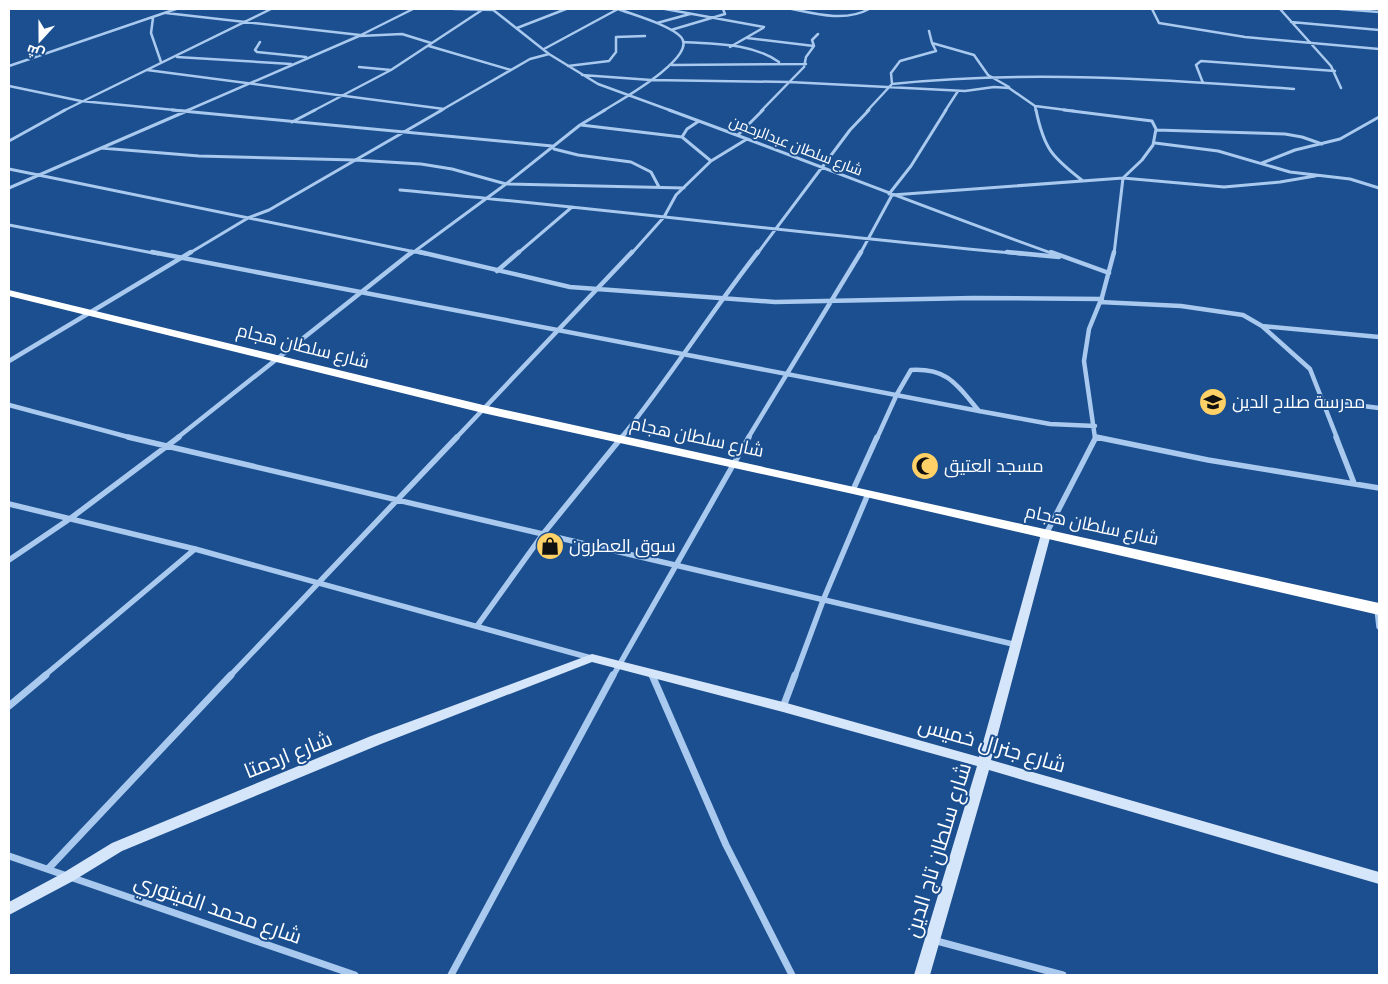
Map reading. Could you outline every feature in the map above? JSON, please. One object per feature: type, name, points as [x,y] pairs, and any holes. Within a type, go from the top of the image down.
[{"type":"highway","name":"شارع سلطان هجام","points":[[9,293],[482,409],[733,463],[1378,609]]},
{"type":"main road","name":"شارع سلطان تاج الدين","points":[[922,975],[984,763],[1046,534]]},
{"type":"main road","name":"شارع جنرال خميس","points":[[592,658],[783,707],[984,763],[1379,878]]},
{"type":"main road","name":"شارع اردمتا","points":[[9,909],[126,843],[376,740],[592,658]]},
{"type":"main road","points":[[9,915],[25,900]]},
{"type":"street","points":[[9,66],[176,9]]},
{"type":"street","points":[[9,141],[81,102],[271,9]]},
{"type":"street","points":[[9,188],[359,35],[413,9]]},
{"type":"street","points":[[454,9],[493,10]]},
{"type":"street","points":[[517,28],[566,9]]},
{"type":"street","points":[[9,560],[71,518],[166,446],[414,251],[488,198],[580,125],[629,95],[672,64],[684,47],[684,42],[680,36],[671,30],[618,9],[544,49]]},
{"type":"street","points":[[665,9],[680,10],[690,14],[764,27],[730,46]]},
{"type":"street","points":[[671,30],[725,14],[723,9]]},
{"type":"street","points":[[792,9],[837,15],[860,13],[869,9]]},
{"type":"street","points":[[1152,9],[1159,23],[1245,37],[1379,49]]},
{"type":"street","points":[[1280,9],[1335,71],[1341,88]]},
{"type":"street","points":[[1340,9],[1379,12]]},
{"type":"street","points":[[291,122],[391,70],[482,10]]},
{"type":"street","name":"شارع سلطان عبدالرحمن","points":[[493,10],[549,54],[598,84],[823,166],[891,194],[1109,273]]},
{"type":"street","points":[[166,13],[359,35],[402,34],[511,70]]},
{"type":"street","points":[[656,23],[690,14]]},
{"type":"street","points":[[157,16],[151,19],[150,22],[154,48],[161,62]]},
{"type":"street","points":[[1291,22],[1379,30]]},
{"type":"street","points":[[892,84],[891,73],[900,61],[936,51],[929,31]]},
{"type":"street","points":[[814,46],[812,40],[818,34]]},
{"type":"street","points":[[568,66],[609,60],[616,52],[616,37],[618,36],[644,36]]},
{"type":"street","points":[[747,38],[814,46]]},
{"type":"street","points":[[260,42],[255,50],[257,52],[307,58]]},
{"type":"street","points":[[684,42],[730,46],[769,55],[779,63]]},
{"type":"street","points":[[932,43],[974,55],[988,75],[1035,106],[1142,119],[1152,122],[1156,130],[1155,143],[1149,153],[1123,178],[1122,205],[1109,273],[1102,300],[1089,329],[1084,361],[1096,437],[1046,534]]},
{"type":"street","points":[[738,135],[806,64],[806,58],[814,46]]},
{"type":"street","points":[[9,361],[248,218],[269,210],[530,59],[549,54]]},
{"type":"street","points":[[176,57],[292,64]]},
{"type":"street","points":[[1203,82],[1196,65],[1201,61],[1335,71]]},
{"type":"street","points":[[672,64],[806,64]]},
{"type":"street","points":[[359,67],[391,70]]},
{"type":"street","points":[[147,70],[444,109]]},
{"type":"street","points":[[582,75],[651,80],[790,82],[958,91],[1009,88]]},
{"type":"street","points":[[477,626],[543,534],[644,410],[721,299],[776,230],[850,130],[892,84],[988,75],[1078,75],[1294,89]]},
{"type":"street","points":[[9,86],[81,102],[552,146],[554,149],[578,155],[631,162],[651,172],[659,188]]},
{"type":"street","points":[[452,975],[619,665],[733,463],[834,300],[869,240],[891,194],[958,91]]},
{"type":"street","points":[[1035,106],[1046,150],[1056,161],[1083,181]]},
{"type":"street","points":[[1262,164],[1295,150],[1340,139],[1379,117]]},
{"type":"street","points":[[682,137],[688,129],[699,121]]},
{"type":"street","points":[[580,125],[682,137],[711,161]]},
{"type":"street","points":[[1156,130],[1252,135],[1289,133],[1309,138],[1322,144]]},
{"type":"street","points":[[48,870],[482,409],[598,290],[664,217],[676,195],[711,161],[747,139]]},
{"type":"street","points":[[1155,143],[1218,151],[1262,164],[1315,176],[1379,184]]},
{"type":"street","points":[[101,148],[199,156],[355,160],[441,166],[506,184],[684,188]]},
{"type":"street","points":[[9,169],[414,251],[546,283],[598,290],[776,302],[834,300],[1102,300],[1181,306],[1243,314],[1262,326],[1310,370],[1354,483]]},
{"type":"street","points":[[891,194],[1123,178],[1224,187],[1280,182],[1315,176]]},
{"type":"street","points":[[1365,182],[1379,188]]},
{"type":"street","points":[[400,190],[869,240],[1067,257]]},
{"type":"street","points":[[496,271],[572,207]]},
{"type":"street","points":[[9,224],[180,259],[789,373],[979,411],[1050,424],[1095,426]]},
{"type":"street","points":[[1262,326],[1379,337]]},
{"type":"street","points":[[853,490],[896,394],[911,370],[937,371],[950,377],[979,411]]},
{"type":"street","points":[[1323,401],[1379,408]]},
{"type":"street","points":[[9,405],[166,446],[824,598],[1017,645]]},
{"type":"street","points":[[1096,437],[1208,460],[1379,488]]},
{"type":"street","points":[[783,707],[824,598],[868,494]]},
{"type":"street","points":[[9,504],[195,549],[592,658]]},
{"type":"street","points":[[9,706],[195,549]]},
{"type":"street","points":[[1378,609],[1379,627]]},
{"type":"street","points":[[651,674],[726,845],[792,975]]},
{"type":"street","name":"شارع محمد الفيتوري","points":[[9,856],[355,975]]},
{"type":"street","points":[[931,939],[1063,975]]},
{"type":"place","name":"مدرسة صلاح الدين","points":[[1213,402]]},
{"type":"place","name":"مسجد العتيق","points":[[925,466]]},
{"type":"place","name":"سوق العطرون","points":[[550,546]]}]
